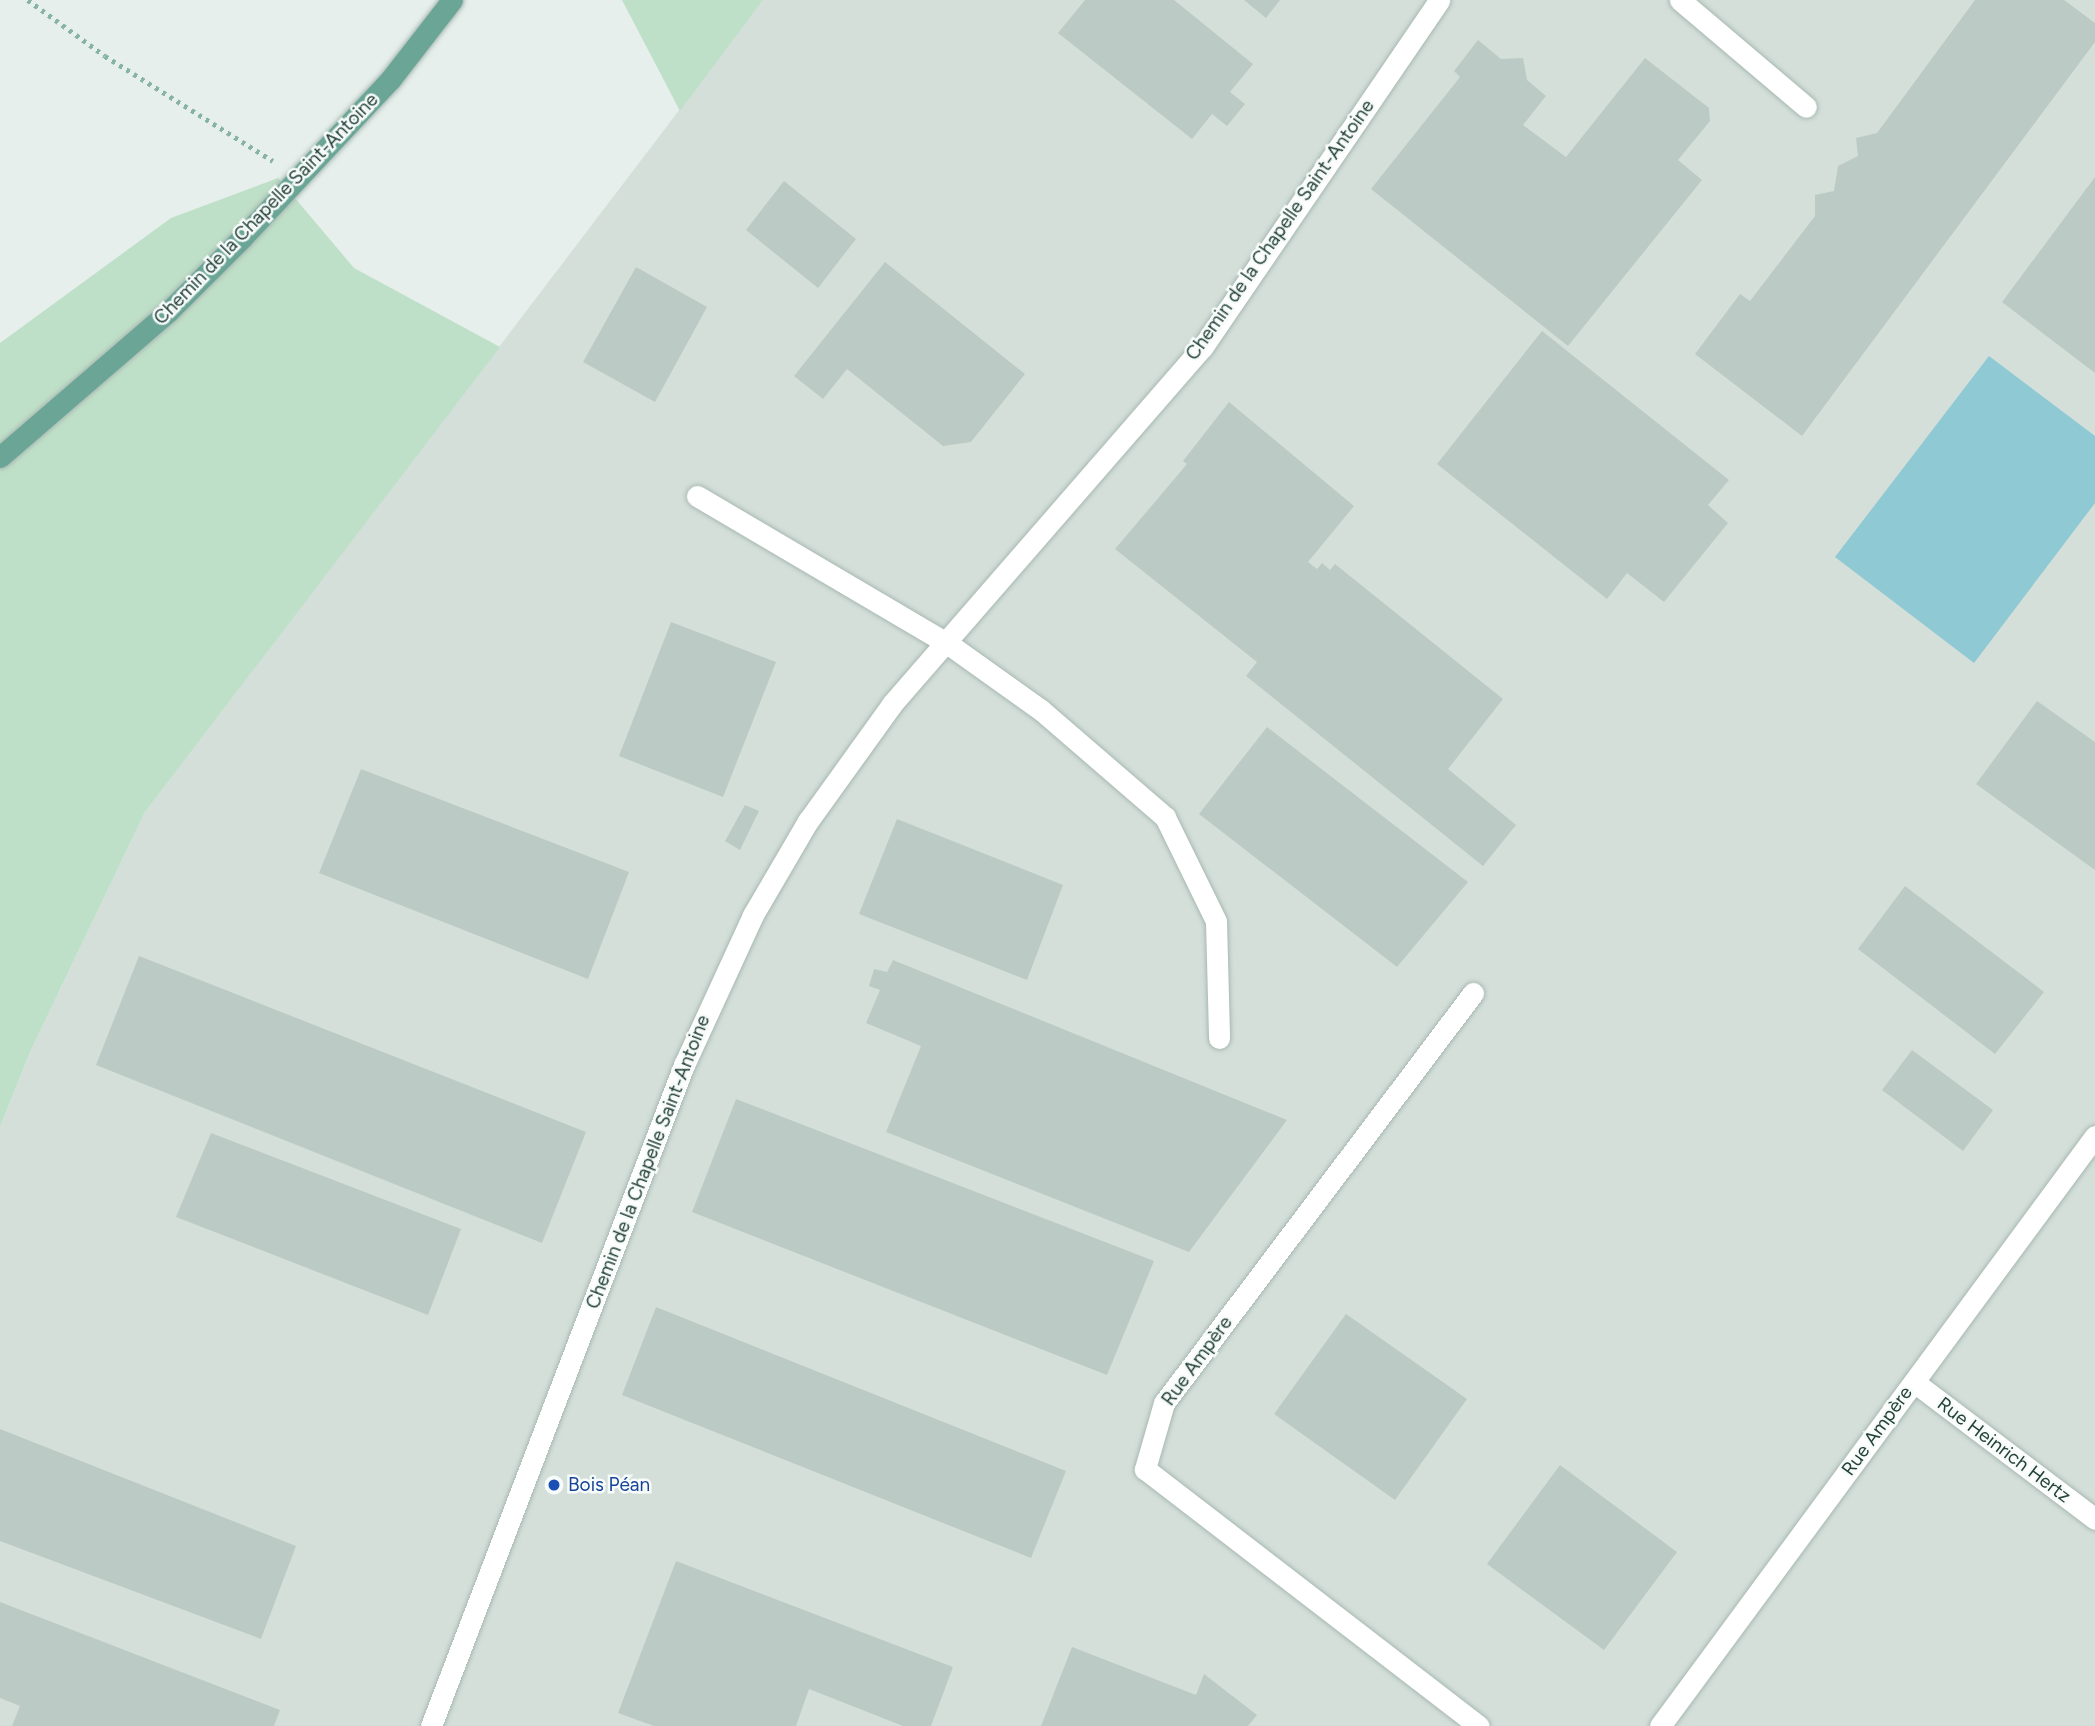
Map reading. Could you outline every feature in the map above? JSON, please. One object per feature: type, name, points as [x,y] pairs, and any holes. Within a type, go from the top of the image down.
[{"type":"main road","name":"Chemin de la Chapelle Saint-Antoine","points":[[0,457],[169,311],[300,178],[390,80],[452,0]]},
{"type":"street","name":"Chemin de la Chapelle Saint-Antoine","points":[[431,1726],[717,988],[808,821],[892,704],[1202,348],[1438,0]]},
{"type":"street","points":[[1680,0],[1806,107]]},
{"type":"street","points":[[697,496],[947,643],[1041,710],[1165,817],[1216,921],[1219,1038]]},
{"type":"street","name":"Rue Ampère","points":[[1473,993],[1164,1403],[1145,1468],[1479,1726]]},
{"type":"street","name":"Rue Ampère","points":[[1660,1726],[2095,1136]]},
{"type":"street","name":"Rue Heinrich Hertz","points":[[1914,1382],[2095,1519]]},
{"type":"path","points":[[28,0],[105,56],[300,178]]},
{"type":"shaded area","points":[[763,0],[2095,0],[2095,1726],[0,1726],[0,1127],[30,1052],[145,812]]},
{"type":"green space","points":[[622,0],[763,0],[680,111]]},
{"type":"green space","points":[[278,178],[354,268],[500,347],[145,812],[30,1052],[0,1127],[0,343],[171,218]]},
{"type":"water","points":[[1989,356],[2095,436],[2095,503],[1974,663],[1835,557]]},
{"type":"building","points":[[1085,0],[1174,0],[1253,64],[1230,92],[1245,104],[1227,126],[1212,114],[1192,139],[1058,33]]},
{"type":"building","points":[[1244,0],[1280,0],[1266,18]]},
{"type":"building","points":[[1975,0],[2064,0],[2095,23],[2095,42],[1802,436],[1695,354],[1740,294],[1750,301],[1815,216],[1815,195],[1834,191],[1838,166],[1858,156],[1856,138],[1877,133]]},
{"type":"building","points":[[1478,40],[1501,59],[1523,58],[1527,80],[1546,96],[1523,125],[1566,157],[1645,58],[1709,108],[1710,121],[1678,160],[1702,180],[1568,346],[1371,189],[1460,77],[1454,71]]},
{"type":"building","points":[[2095,177],[2095,373],[2002,302]]},
{"type":"building","points":[[784,181],[856,239],[818,288],[746,230]]},
{"type":"building","points":[[885,262],[1025,374],[971,442],[943,446],[847,369],[823,399],[794,376]]},
{"type":"building","points":[[636,267],[707,307],[655,402],[583,362]]},
{"type":"building","points":[[1542,331],[1729,480],[1708,505],[1728,523],[1664,602],[1627,573],[1607,599],[1437,464]]},
{"type":"building","points":[[1229,402],[1354,506],[1308,562],[1317,569],[1322,563],[1330,570],[1335,564],[1503,699],[1448,769],[1516,825],[1483,866],[1246,676],[1257,662],[1115,549],[1187,464],[1183,461]]},
{"type":"building","points":[[671,622],[776,662],[723,797],[619,756]]},
{"type":"building","points":[[2037,701],[2095,742],[2095,870],[1976,784]]},
{"type":"building","points":[[1267,727],[1468,882],[1397,967],[1199,814]]},
{"type":"building","points":[[361,769],[629,872],[588,979],[319,873]]},
{"type":"building","points":[[745,805],[759,811],[740,850],[725,841]]},
{"type":"building","points":[[897,819],[1063,885],[1027,980],[859,914]]},
{"type":"building","points":[[1905,886],[2044,992],[1995,1054],[1858,949]]},
{"type":"building","points":[[139,956],[586,1132],[542,1243],[96,1065]]},
{"type":"building","points":[[893,960],[1287,1120],[1189,1252],[886,1132],[921,1046],[866,1023],[880,990],[869,986],[874,969],[887,972]]},
{"type":"building","points":[[1912,1050],[1993,1110],[1963,1151],[1882,1090]]},
{"type":"building","points":[[736,1099],[1154,1261],[1107,1375],[692,1212]]},
{"type":"building","points":[[211,1133],[461,1229],[428,1315],[176,1217]]},
{"type":"building","points":[[656,1307],[1066,1471],[1031,1558],[622,1395]]},
{"type":"building","points":[[1346,1314],[1467,1399],[1395,1500],[1274,1414]]},
{"type":"building","points":[[0,1429],[296,1546],[261,1639],[0,1541]]},
{"type":"building","points":[[1560,1465],[1677,1552],[1604,1650],[1487,1564]]},
{"type":"building","points":[[676,1561],[953,1667],[931,1726],[903,1726],[809,1689],[796,1726],[654,1726],[618,1713]]},
{"type":"building","points":[[0,1602],[280,1710],[274,1726],[12,1726],[20,1706],[0,1698]]},
{"type":"building","points":[[1072,1647],[1196,1695],[1204,1674],[1257,1715],[1248,1726],[1041,1726]]},
{"type":"place","name":"Bois Péan","points":[[554,1485]]}]
